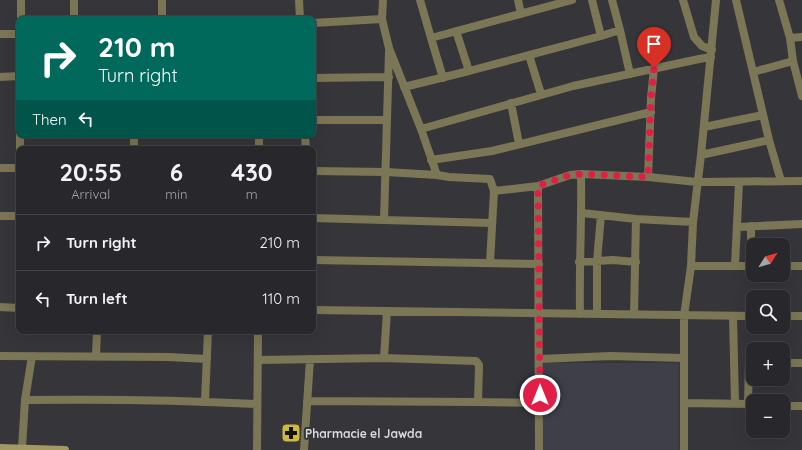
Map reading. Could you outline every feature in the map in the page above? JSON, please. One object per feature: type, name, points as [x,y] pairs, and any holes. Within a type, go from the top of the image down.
[{"type":"street","points":[[21,0],[21,16]]},
{"type":"street","points":[[74,0],[74,16]]},
{"type":"street","points":[[162,0],[162,16]]},
{"type":"street","points":[[299,0],[300,16]]},
{"type":"street","points":[[385,0],[382,19],[389,48],[421,129],[436,175]]},
{"type":"street","points":[[420,0],[443,78]]},
{"type":"street","points":[[518,0],[521,14]]},
{"type":"street","points":[[431,38],[521,14],[544,4],[572,0]]},
{"type":"street","points":[[592,0],[601,36]]},
{"type":"street","points":[[612,0],[630,74]]},
{"type":"street","points":[[683,0],[694,37],[711,54]]},
{"type":"street","points":[[684,450],[684,316],[691,266],[693,222],[716,0]]},
{"type":"street","points":[[736,0],[769,140],[781,181]]},
{"type":"street","points":[[779,0],[790,38],[793,61],[802,96]]},
{"type":"street","points":[[316,24],[382,19]]},
{"type":"street","points":[[404,87],[529,56],[620,30]]},
{"type":"street","points":[[456,31],[469,71]]},
{"type":"street","points":[[0,34],[16,34]]},
{"type":"street","points":[[790,38],[802,37]]},
{"type":"street","points":[[384,220],[389,48]]},
{"type":"street","points":[[421,129],[541,94],[699,59],[711,54]]},
{"type":"street","points":[[529,56],[541,94]]},
{"type":"street","points":[[753,72],[793,61]]},
{"type":"street","points":[[648,177],[654,68]]},
{"type":"street","points":[[0,77],[16,76]]},
{"type":"street","points":[[316,78],[389,77]]},
{"type":"street","points":[[511,103],[519,144]]},
{"type":"street","points":[[431,160],[492,151],[651,112]]},
{"type":"street","points":[[704,127],[763,114]]},
{"type":"street","points":[[316,120],[387,120]]},
{"type":"street","points":[[701,155],[769,140]]},
{"type":"street","points":[[0,168],[16,168]]},
{"type":"street","points":[[316,171],[386,172],[449,177],[490,178],[494,191],[491,223],[490,263]]},
{"type":"street","points":[[580,314],[579,262],[582,213],[581,174]]},
{"type":"street","points":[[494,191],[538,186],[570,175],[581,174],[648,177],[697,182],[802,181]]},
{"type":"street","points":[[735,266],[739,182]]},
{"type":"street","points":[[538,186],[540,450]]},
{"type":"street","points":[[582,213],[636,219],[693,222]]},
{"type":"street","points":[[597,314],[597,261],[601,215]]},
{"type":"street","points":[[0,216],[16,216]]},
{"type":"street","points":[[316,218],[491,223]]},
{"type":"street","points":[[634,314],[636,219]]},
{"type":"street","points":[[738,226],[802,224]]},
{"type":"street","points":[[751,226],[751,238]]},
{"type":"street","points":[[316,260],[539,264]]},
{"type":"street","points":[[579,262],[613,260],[636,262]]},
{"type":"street","points":[[691,266],[746,266]]},
{"type":"street","points":[[790,266],[802,266]]},
{"type":"street","points":[[0,307],[16,308]]},
{"type":"street","points":[[316,310],[746,316]]},
{"type":"street","points":[[384,358],[387,311]]},
{"type":"street","points":[[733,316],[735,403]]},
{"type":"street","points":[[790,316],[802,316]]},
{"type":"street","points":[[96,356],[97,334]]},
{"type":"street","points":[[206,401],[208,334]]},
{"type":"street","points":[[257,450],[258,334]]},
{"type":"street","points":[[0,356],[168,357],[207,359]]},
{"type":"street","points":[[22,448],[25,400],[32,356]]},
{"type":"street","points":[[540,359],[610,356],[683,358]]},
{"type":"street","points":[[258,360],[384,358],[476,361],[479,365],[478,402]]},
{"type":"street","points":[[304,450],[310,359]]},
{"type":"street","points":[[735,362],[746,362]]},
{"type":"street","points":[[790,363],[802,363]]},
{"type":"street","points":[[25,400],[67,399],[206,401],[257,404]]},
{"type":"street","points":[[308,401],[540,403]]},
{"type":"street","points":[[684,403],[746,404]]},
{"type":"street","points":[[790,406],[802,406]]},
{"type":"street","points":[[0,448],[65,450]]},
{"type":"shaded area","points":[[543,363],[679,363],[679,450],[543,450]]},
{"type":"place","name":"Pharmacie el Jawda","points":[[291,433]]},
{"type":"route","points":[[540,395],[538,186],[570,175],[581,174],[648,177],[651,98],[654,68]]}]
